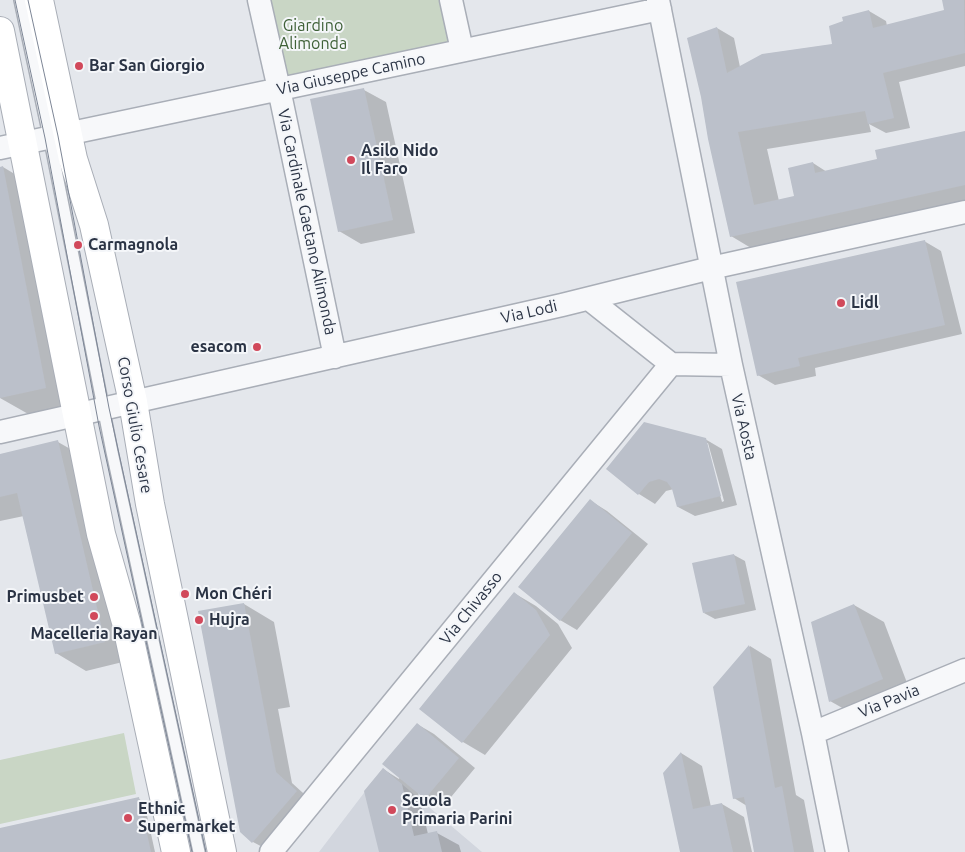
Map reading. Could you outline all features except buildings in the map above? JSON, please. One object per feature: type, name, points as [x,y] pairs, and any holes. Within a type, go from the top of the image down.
[{"type":"street","name":"Corso Giulio Cesare","points":[[36,140],[39,0]]},
{"type":"street","name":"Via Cardinale Gaetano Alimonda","points":[[258,0],[279,89],[335,357]]},
{"type":"street","points":[[451,0],[462,50]]},
{"type":"street","name":"Via Giuseppe Camino","points":[[36,140],[462,50],[658,4]]},
{"type":"street","name":"Via Aosta","points":[[658,4],[731,365],[813,733],[837,852]]},
{"type":"street","name":"Corso Giulio Cesare","points":[[0,31],[36,140],[91,412],[101,534],[126,622],[176,852]]},
{"type":"street","name":"Corso Giulio Cesare","points":[[36,140],[79,177],[94,225],[133,402],[150,504],[222,852]]},
{"type":"street","name":"Via Lodi","points":[[0,432],[588,299],[711,268],[965,212]]},
{"type":"street","points":[[588,299],[671,364],[731,365]]},
{"type":"street","name":"Via Chivasso","points":[[271,852],[671,364]]},
{"type":"street","name":"Via Pavia","points":[[813,733],[965,670]]},
{"type":"lane","name":"Corso Giulio Cesare","points":[[20,0],[36,140]]},
{"type":"lane","name":"Corso Giulio Cesare","points":[[91,412],[199,852]]},
{"type":"shaded area","name":"Scuola Primaria Parini","points":[[383,768],[482,852],[319,852]]},
{"type":"green space","name":"Giardino Alimonda","points":[[267,0],[442,0],[451,41],[285,78]]},
{"type":"green space","points":[[124,733],[136,794],[0,824],[0,760]]},
{"type":"tram line","points":[[15,0],[45,138],[99,426],[192,852]]},
{"type":"tram line","points":[[28,0],[58,136],[109,408],[206,852]]},
{"type":"place","name":"Bar San Giorgio","points":[[79,66]]},
{"type":"place","name":"Asilo Nido Il Faro","points":[[351,160]]},
{"type":"place","name":"Carmagnola","points":[[78,245]]},
{"type":"place","name":"Lidl","points":[[841,303]]},
{"type":"place","name":"esacom","points":[[257,347]]},
{"type":"place","name":"Mon Chéri","points":[[185,594]]},
{"type":"place","name":"Primusbet","points":[[94,597]]},
{"type":"place","name":"Macelleria Rayan","points":[[94,616]]},
{"type":"place","name":"Hujra","points":[[199,620]]},
{"type":"place","name":"Scuola Primaria Parini","points":[[392,810]]},
{"type":"place","name":"Ethnic Supermarket","points":[[128,818]]}]
